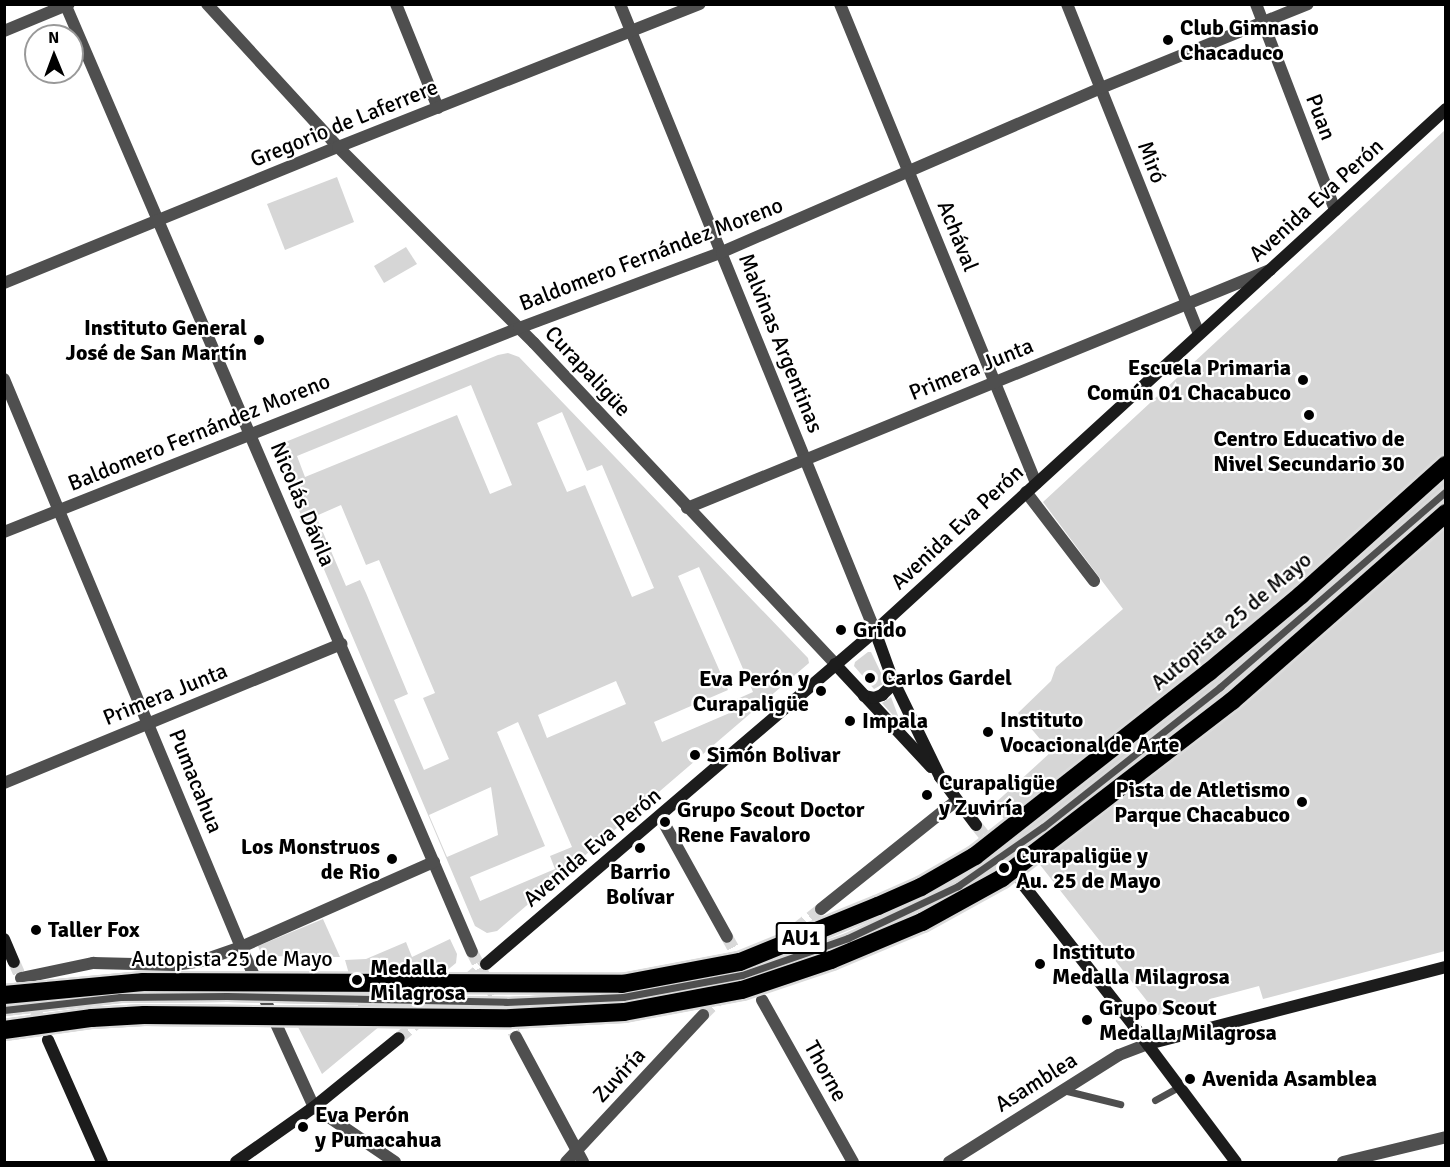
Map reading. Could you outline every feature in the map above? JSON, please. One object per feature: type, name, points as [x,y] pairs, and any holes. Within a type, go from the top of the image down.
[{"type":"highway","name":"Autopista 25 de Mayo","points":[[4,996],[143,982],[622,984],[740,962],[921,887],[975,856],[1209,672],[1301,595],[1446,465]]},
{"type":"highway","name":"AU1","points":[[4,1030],[92,1018],[144,1015],[511,1018],[624,1012],[742,990],[831,960],[922,922],[1002,878],[1232,701],[1446,513]]},
{"type":"main road","name":"Avenida Eva Perón","points":[[486,964],[875,631],[1446,109]]},
{"type":"main road","points":[[875,631],[892,678],[940,777]]},
{"type":"main road","points":[[836,664],[940,777],[976,825]]},
{"type":"main road","points":[[864,696],[874,698],[882,695],[889,688],[892,678]]},
{"type":"main road","points":[[1021,882],[1148,1044],[1236,1162]]},
{"type":"main road","points":[[4,939],[9,963]]},
{"type":"main road","points":[[1148,1044],[1446,968]]},
{"type":"main road","points":[[236,1162],[314,1107],[399,1038]]},
{"type":"main road","points":[[48,1040],[102,1162]]},
{"type":"street","name":"Curapaligüe","points":[[207,4],[338,147],[519,328],[836,664]]},
{"type":"street","points":[[396,4],[438,108]]},
{"type":"street","name":"Malvinas Argentinas","points":[[620,4],[875,631]]},
{"type":"street","name":"Gregorio de Laferrere","points":[[4,283],[338,147],[700,4]]},
{"type":"street","name":"Achával","points":[[840,4],[910,170],[993,383],[1036,483]]},
{"type":"street","name":"Miró","points":[[1067,4],[1185,305],[1199,334]]},
{"type":"street","name":"Puan","points":[[1256,4],[1335,210]]},
{"type":"street","name":"Baldomero Fernández Moreno","points":[[4,531],[519,328],[722,252],[1101,87],[1308,4]]},
{"type":"street","points":[[4,31],[68,5]]},
{"type":"street","name":"Nicolás Dávila","points":[[68,5],[472,952]]},
{"type":"street","name":"Primera Junta","points":[[687,508],[1271,269]]},
{"type":"street","name":"Pumacahua","points":[[4,379],[150,723],[241,947],[314,1107]]},
{"type":"street","points":[[1026,492],[1095,581]]},
{"type":"street","name":"Primera Junta","points":[[4,783],[341,644]]},
{"type":"street","points":[[820,909],[957,800]]},
{"type":"street","points":[[660,816],[727,937]]},
{"type":"street","points":[[21,978],[93,963],[174,965],[192,962],[241,947],[434,862]]},
{"type":"street","name":"Thorne","points":[[762,1000],[853,1162]]},
{"type":"street","name":"Zuviría","points":[[566,1162],[580,1157],[703,1015]]},
{"type":"street","points":[[516,1037],[580,1157]]},
{"type":"street","name":"Asamblea","points":[[949,1162],[1119,1055],[1148,1044]]},
{"type":"street","points":[[314,1107],[395,1162]]},
{"type":"street","points":[[1343,1162],[1446,1137]]},
{"type":"lane","points":[[4,1010],[120,997],[227,996],[506,1002],[623,997],[742,975],[848,938],[958,886],[1043,827],[1220,687],[1446,491]]},
{"type":"lane","points":[[1155,1100],[1180,1086]]},
{"type":"lane","points":[[1063,1090],[1120,1104]]},
{"type":"shaded area","points":[[1445,130],[1445,951],[1263,999],[1259,986],[1210,999],[1202,1006],[1199,1002],[1158,1015],[993,805],[1051,752],[1018,713],[1051,681],[1056,667],[1123,609],[1043,502]]},
{"type":"shaded area","points":[[337,177],[354,222],[285,250],[267,204]]},
{"type":"shaded area","points":[[406,247],[417,264],[384,283],[374,266]]},
{"type":"shaded area","points":[[508,353],[519,357],[808,658],[809,663],[497,931],[487,933],[475,926],[276,456],[278,446],[283,443],[498,355]],"holes":[[[471,385],[512,485],[490,494],[457,415],[305,477],[297,456]],[[562,412],[587,471],[602,465],[654,588],[632,597],[585,485],[567,492],[537,423]],[[341,505],[366,565],[379,560],[435,693],[423,698],[449,759],[424,770],[394,700],[408,694],[366,593],[360,580],[346,586],[316,516]],[[699,567],[753,692],[735,700],[739,709],[662,742],[654,722],[728,690],[678,576]],[[616,681],[626,704],[547,738],[538,715]],[[518,722],[572,847],[550,856],[555,869],[480,901],[470,877],[545,846],[497,732]],[[491,787],[498,835],[447,857],[429,815]]]},
{"type":"shaded area","points":[[871,652],[884,679],[883,684],[874,689],[854,666],[855,662]]},
{"type":"shaded area","points":[[891,697],[900,721],[899,722],[882,703]]},
{"type":"shaded area","points":[[323,919],[340,957],[262,956],[258,946]]},
{"type":"shaded area","points":[[450,939],[457,954],[456,963],[322,1074],[297,1025],[364,1026],[345,960],[366,959],[406,942],[412,957]]},
{"type":"tunnel","points":[[1006,863],[1085,800]]},
{"type":"tunnel","points":[[976,825],[1016,875]]},
{"type":"tunnel","points":[[782,940],[821,909]]},
{"type":"tunnel","points":[[727,937],[762,1000]]},
{"type":"tunnel","points":[[472,952],[516,1037]]},
{"type":"tunnel","points":[[703,1015],[759,959]]},
{"type":"tunnel","points":[[14,962],[44,1030]]},
{"type":"tunnel","points":[[399,1038],[486,964]]},
{"type":"place","name":"Club Gimnasio Chacaduco","points":[[1168,40]]},
{"type":"place","name":"Instituto General José de San Martín","points":[[259,340]]},
{"type":"place","name":"Escuela Primaria Común 01 Chacabuco","points":[[1303,380]]},
{"type":"place","name":"Centro Educativo de Nivel Secundario 30","points":[[1309,415]]},
{"type":"place","name":"Grido","points":[[841,630]]},
{"type":"place","name":"Carlos Gardel","points":[[870,678]]},
{"type":"place","name":"Eva Perón y Curapaligüe","points":[[821,691]]},
{"type":"place","name":"Impala","points":[[850,721]]},
{"type":"place","name":"Instituto Vocacional de Arte","points":[[988,732]]},
{"type":"place","name":"Simón Bolivar","points":[[695,755]]},
{"type":"place","name":"Curapaligüe y Zuviría","points":[[927,795]]},
{"type":"place","name":"Pista de Atletismo Parque Chacabuco","points":[[1302,802]]},
{"type":"place","name":"Grupo Scout Doctor Rene Favaloro","points":[[665,822]]},
{"type":"place","name":"Barrio Bolívar","points":[[640,848]]},
{"type":"place","name":"Los Monstruos de Rio","points":[[392,859]]},
{"type":"place","name":"Curapaligüe y Au. 25 de Mayo","points":[[1004,868]]},
{"type":"place","name":"Taller Fox","points":[[36,930]]},
{"type":"place","name":"Instituto Medalla Milagrosa","points":[[1040,964]]},
{"type":"place","name":"Medalla Milagrosa","points":[[357,980]]},
{"type":"place","name":"Grupo Scout Medalla Milagrosa","points":[[1087,1020]]},
{"type":"place","name":"Avenida Asamblea","points":[[1190,1079]]},
{"type":"place","name":"Eva Perón y Pumacahua","points":[[303,1127]]}]
